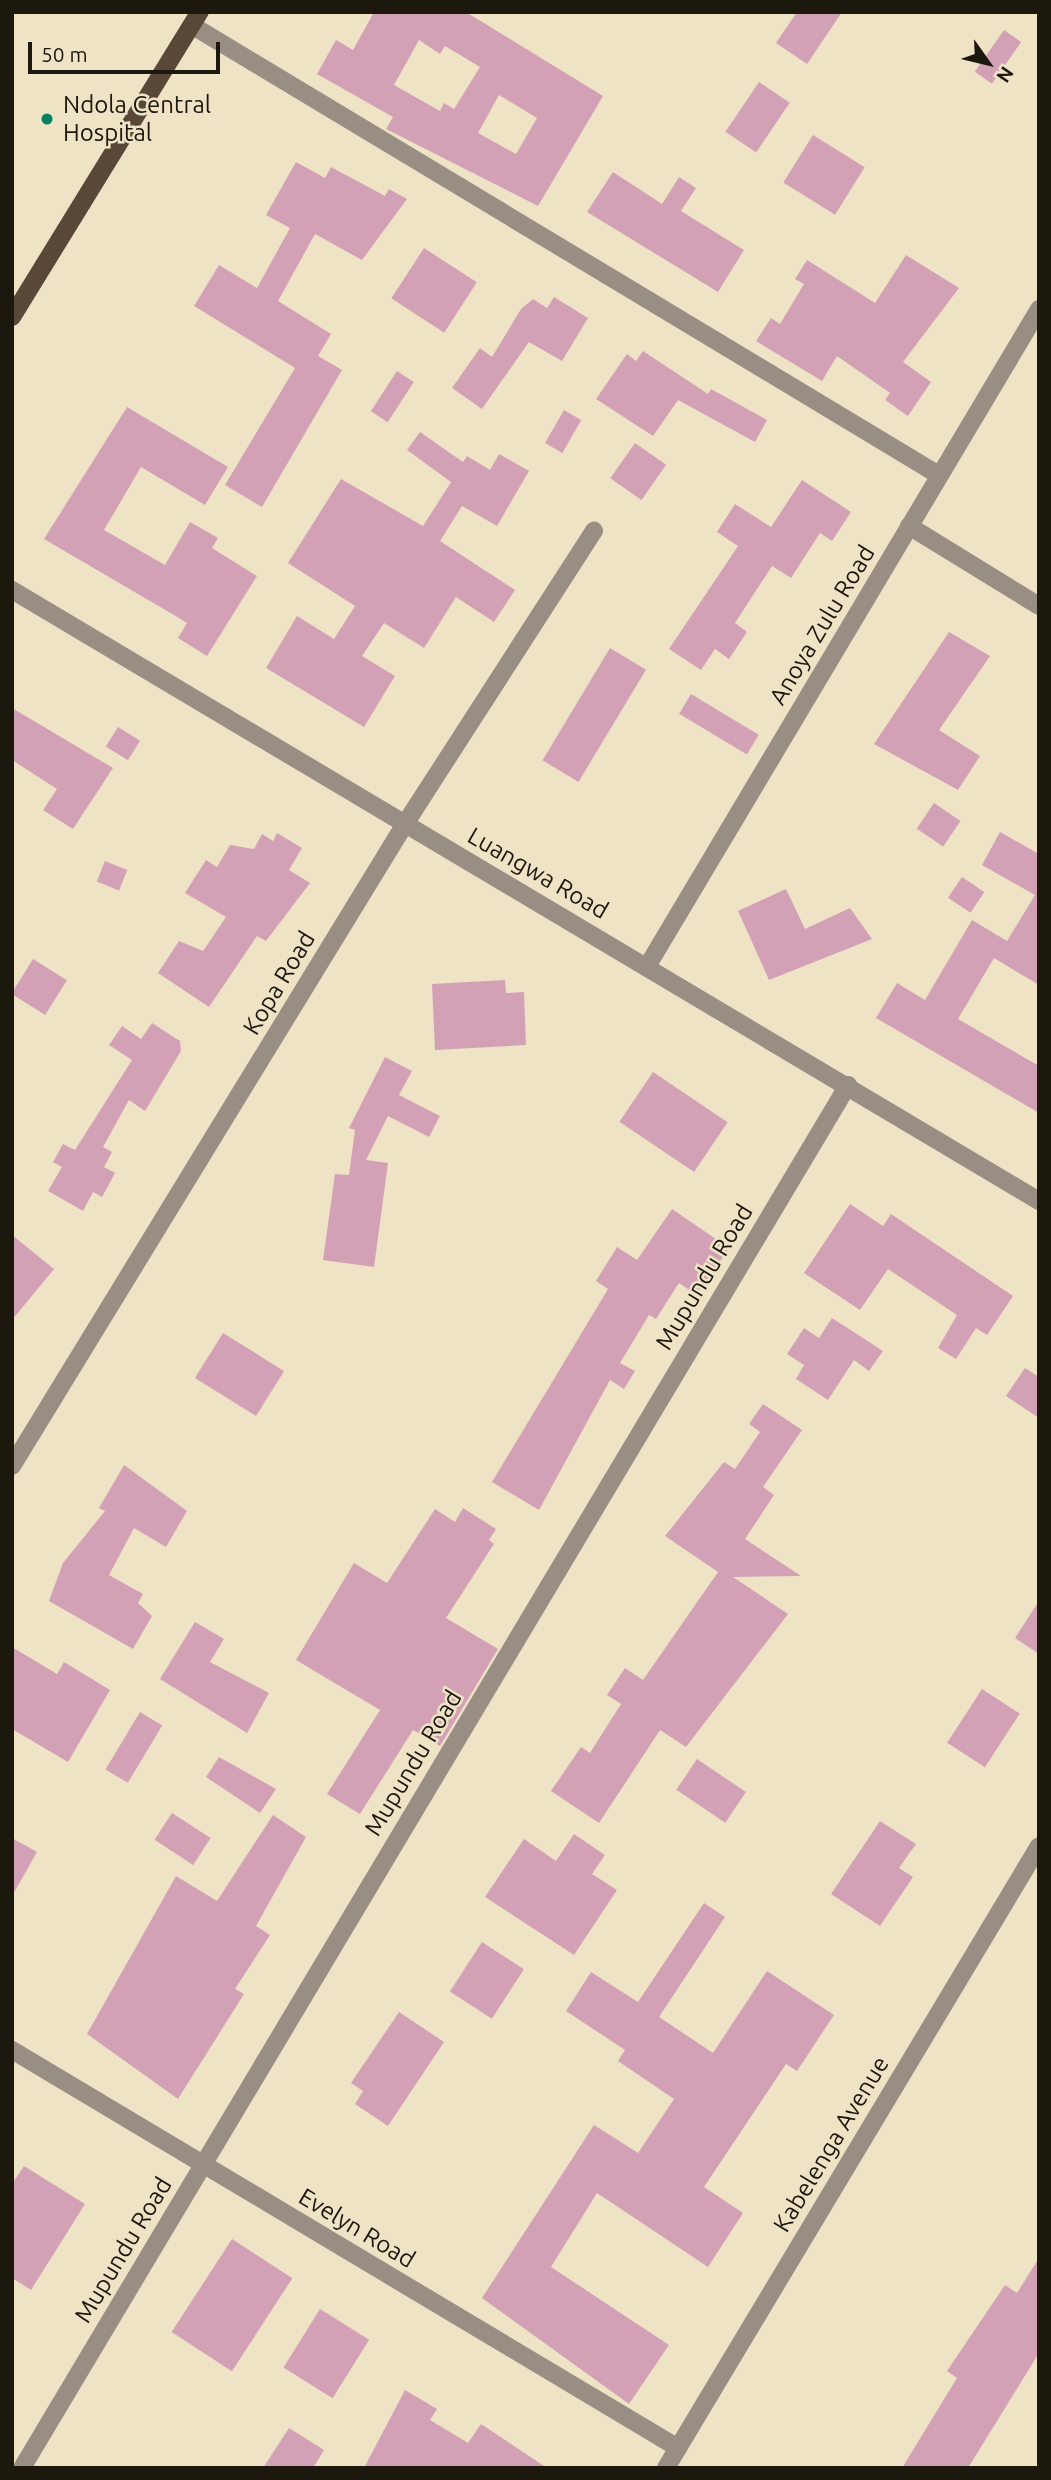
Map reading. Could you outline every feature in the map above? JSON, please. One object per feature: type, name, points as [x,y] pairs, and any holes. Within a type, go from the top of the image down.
[{"type":"main road","points":[[12,317],[196,19]]},
{"type":"street","points":[[196,19],[937,474]]},
{"type":"street","name":"Anoya Zulu Road","points":[[648,965],[909,526],[937,474],[1039,309]]},
{"type":"street","points":[[909,526],[1039,606]]},
{"type":"street","name":"Kopa Road","points":[[12,1466],[405,824],[594,531]]},
{"type":"street","name":"Luangwa Road","points":[[12,590],[648,965],[1039,1201]]},
{"type":"street","name":"Mupundu Road","points":[[22,2468],[848,1085]]},
{"type":"street","name":"Kabelenga Avenue","points":[[666,2468],[1039,1846]]},
{"type":"street","name":"Evelyn Road","points":[[12,2050],[678,2448]]},
{"type":"building","points":[[374,12],[466,12],[603,96],[538,206],[386,129],[393,117],[317,74],[336,40],[353,50]],"holes":[[[419,40],[440,54],[445,46],[480,67],[454,109],[444,103],[440,111],[394,85]],[[499,95],[537,118],[516,154],[478,133]]]},
{"type":"building","points":[[797,12],[842,12],[807,64],[776,43]]},
{"type":"building","points":[[1004,30],[1021,42],[992,84],[975,72]]},
{"type":"building","points":[[759,82],[790,103],[756,152],[725,132]]},
{"type":"building","points":[[813,135],[865,167],[835,215],[783,182]]},
{"type":"building","points":[[296,162],[325,178],[331,167],[385,196],[389,189],[407,199],[362,260],[315,234],[278,301],[331,334],[318,356],[342,370],[262,507],[225,485],[295,368],[194,306],[219,265],[257,288],[290,228],[266,215]]},
{"type":"building","points":[[613,172],[662,204],[679,177],[696,188],[681,211],[744,250],[718,292],[587,212]]},
{"type":"building","points":[[424,248],[477,282],[444,333],[391,298]]},
{"type":"building","points":[[906,255],[959,288],[903,362],[931,382],[908,416],[885,400],[890,393],[837,356],[822,381],[756,341],[771,318],[780,324],[804,284],[795,279],[807,260],[875,303]]},
{"type":"building","points":[[554,297],[588,318],[562,361],[529,342],[482,409],[452,388],[480,348],[492,357],[521,309],[533,299],[547,308]]},
{"type":"building","points":[[643,351],[708,394],[711,389],[767,420],[755,442],[678,400],[653,436],[596,399],[627,354],[636,361]]},
{"type":"building","points":[[397,371],[414,382],[388,422],[371,411]]},
{"type":"building","points":[[127,407],[228,467],[205,505],[141,467],[104,530],[165,565],[190,522],[218,538],[212,548],[257,576],[207,656],[178,638],[187,623],[44,539]]},
{"type":"building","points":[[564,410],[581,420],[562,453],[545,443]]},
{"type":"building","points":[[420,432],[463,462],[467,456],[490,470],[499,454],[529,471],[497,526],[462,506],[440,541],[515,590],[494,622],[456,597],[424,648],[384,623],[362,656],[395,676],[364,727],[266,668],[297,616],[334,639],[355,606],[288,563],[341,479],[423,526],[451,482],[407,450]]},
{"type":"building","points":[[635,443],[666,465],[641,500],[610,478]]},
{"type":"building","points":[[802,480],[851,512],[832,541],[820,533],[791,578],[772,566],[735,623],[747,632],[729,659],[715,649],[701,670],[669,649],[738,546],[717,532],[735,504],[771,527]]},
{"type":"building","points":[[949,632],[990,656],[939,730],[980,756],[958,790],[874,744]]},
{"type":"building","points":[[610,648],[646,670],[579,782],[543,760]]},
{"type":"building","points":[[691,694],[759,735],[747,754],[679,714]]},
{"type":"building","points":[[12,708],[113,768],[73,829],[43,810],[57,789],[12,760]]},
{"type":"building","points":[[118,727],[140,741],[128,760],[106,747]]},
{"type":"building","points":[[934,803],[961,821],[943,847],[917,829]]},
{"type":"building","points":[[1000,832],[1039,854],[1039,985],[994,958],[958,1019],[1039,1066],[1039,1113],[876,1018],[897,983],[925,1000],[972,920],[1007,941],[1035,895],[982,865]]},
{"type":"building","points":[[277,833],[302,848],[289,870],[310,883],[266,941],[257,936],[209,1007],[158,973],[179,941],[203,951],[226,917],[185,893],[206,860],[217,867],[230,845],[254,849],[262,834],[273,841]]},
{"type":"building","points":[[105,861],[127,870],[119,890],[97,881]]},
{"type":"building","points":[[962,877],[984,892],[970,913],[948,898]]},
{"type":"building","points":[[786,889],[805,929],[850,908],[872,939],[769,980],[738,911]]},
{"type":"building","points":[[33,959],[67,980],[45,1015],[12,994]]},
{"type":"building","points":[[505,980],[506,993],[524,992],[526,1045],[435,1050],[432,984]]},
{"type":"building","points":[[152,1023],[180,1041],[181,1051],[145,1111],[129,1100],[103,1147],[112,1152],[104,1167],[115,1173],[102,1197],[93,1192],[83,1211],[48,1191],[62,1167],[53,1162],[63,1144],[75,1150],[132,1060],[109,1045],[122,1026],[141,1039]]},
{"type":"building","points":[[385,1057],[412,1071],[399,1095],[440,1116],[429,1137],[388,1116],[366,1160],[388,1163],[374,1267],[323,1260],[335,1174],[349,1175],[355,1130],[349,1128]]},
{"type":"building","points":[[653,1072],[728,1122],[694,1172],[619,1122]]},
{"type":"building","points":[[850,1204],[883,1226],[891,1214],[1013,1296],[987,1335],[976,1328],[956,1359],[938,1348],[957,1315],[888,1269],[860,1310],[804,1273]]},
{"type":"building","points":[[672,1209],[729,1248],[697,1295],[679,1283],[656,1319],[649,1315],[620,1363],[635,1371],[624,1389],[610,1380],[539,1510],[492,1482],[608,1289],[596,1281],[617,1247],[637,1260]]},
{"type":"building","points":[[12,1235],[54,1269],[12,1320]]},
{"type":"building","points":[[832,1318],[883,1351],[869,1371],[854,1360],[828,1400],[796,1379],[804,1365],[787,1354],[804,1328],[819,1338]]},
{"type":"building","points":[[223,1333],[284,1371],[256,1416],[195,1378]]},
{"type":"building","points":[[1025,1368],[1039,1377],[1039,1418],[1006,1396]]},
{"type":"building","points":[[763,1404],[802,1430],[763,1487],[774,1495],[745,1539],[801,1576],[733,1577],[788,1614],[686,1747],[660,1730],[599,1823],[551,1791],[581,1747],[590,1753],[621,1704],[607,1695],[625,1668],[643,1680],[718,1572],[665,1536],[724,1462],[735,1469],[760,1432],[749,1424]]},
{"type":"building","points":[[124,1465],[187,1511],[166,1547],[134,1528],[109,1575],[143,1594],[138,1603],[152,1616],[133,1649],[49,1601],[63,1563],[105,1511],[99,1508]]},
{"type":"building","points":[[463,1508],[496,1529],[489,1540],[494,1544],[446,1618],[498,1649],[440,1746],[413,1730],[360,1814],[327,1794],[380,1710],[296,1660],[354,1563],[387,1583],[435,1509],[455,1522]]},
{"type":"building","points":[[1039,1601],[1039,1654],[1015,1638]]},
{"type":"building","points":[[195,1622],[224,1639],[210,1662],[269,1693],[247,1733],[160,1679]]},
{"type":"building","points":[[12,1647],[57,1674],[64,1662],[110,1690],[68,1762],[12,1729]]},
{"type":"building","points":[[982,1689],[1020,1714],[985,1767],[947,1743]]},
{"type":"building","points":[[140,1712],[162,1725],[128,1783],[105,1769]]},
{"type":"building","points":[[219,1757],[276,1789],[260,1813],[206,1777]]},
{"type":"building","points":[[697,1759],[746,1792],[725,1823],[676,1790]]},
{"type":"building","points":[[172,1813],[211,1838],[193,1865],[155,1840]]},
{"type":"building","points":[[273,1815],[306,1837],[256,1926],[270,1935],[235,1989],[244,1994],[178,2099],[87,2034],[176,1876],[217,1901]]},
{"type":"building","points":[[880,1821],[916,1844],[899,1868],[913,1877],[880,1926],[831,1894]]},
{"type":"building","points":[[574,1834],[605,1855],[592,1874],[617,1890],[574,1955],[485,1897],[524,1839],[556,1861]]},
{"type":"building","points":[[12,1838],[37,1852],[12,1896]]},
{"type":"building","points":[[704,1903],[725,1917],[659,2017],[713,2053],[767,1971],[834,2015],[797,2071],[786,2064],[704,2187],[743,2213],[708,2267],[597,2193],[551,2267],[669,2345],[629,2404],[482,2298],[594,2125],[638,2153],[674,2099],[618,2061],[625,2050],[566,2011],[591,1972],[638,2002]]},
{"type":"building","points":[[482,1942],[524,1969],[492,2019],[450,1991]]},
{"type":"building","points":[[399,2012],[444,2042],[388,2126],[355,2104],[363,2091],[351,2083]]},
{"type":"building","points":[[24,2166],[85,2204],[31,2290],[12,2278],[12,2184]]},
{"type":"building","points":[[232,2239],[292,2278],[232,2371],[172,2332]]},
{"type":"building","points":[[1039,2258],[1039,2353],[968,2468],[902,2468],[957,2378],[947,2371],[1005,2285],[1017,2293]]},
{"type":"building","points":[[320,2309],[369,2340],[333,2398],[283,2368]]},
{"type":"building","points":[[405,2390],[437,2409],[430,2420],[468,2443],[481,2424],[547,2468],[364,2468]]},
{"type":"building","points":[[289,2428],[324,2450],[313,2468],[263,2468]]},
{"type":"place","name":"Ndola Central Hospital","points":[[47,119]]}]
